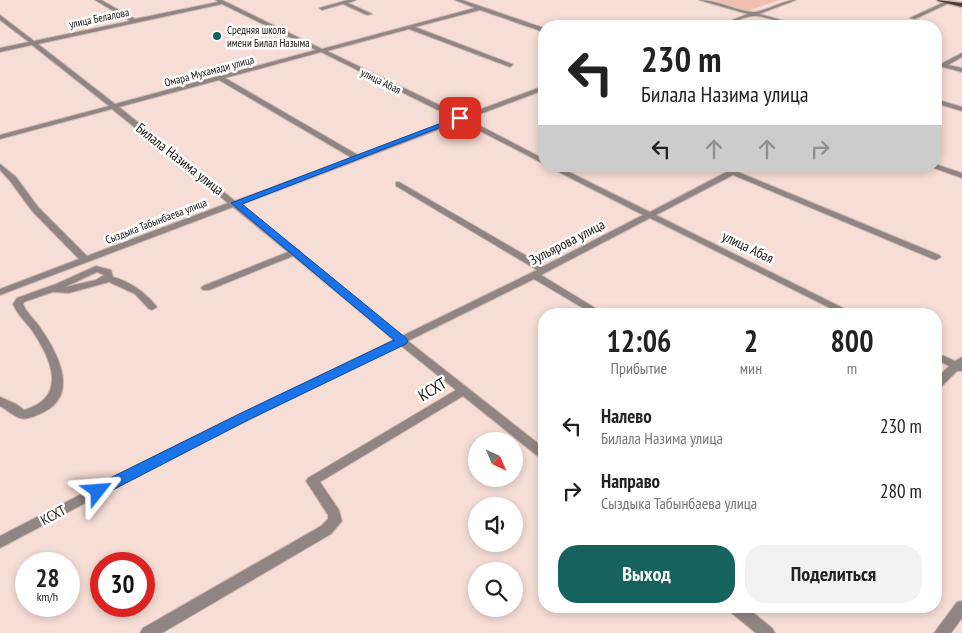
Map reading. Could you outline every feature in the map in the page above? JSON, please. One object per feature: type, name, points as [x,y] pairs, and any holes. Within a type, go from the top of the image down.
[{"type":"main road","points":[[940,0],[962,5]]},
{"type":"street","points":[[98,0],[134,21]]},
{"type":"street","name":"улица Белалова","points":[[0,50],[220,1],[232,0]]},
{"type":"street","points":[[322,8],[354,0]]},
{"type":"street","points":[[457,0],[538,28]]},
{"type":"street","points":[[701,0],[776,20]]},
{"type":"street","points":[[736,20],[794,0]]},
{"type":"street","name":"улица Абая","points":[[220,1],[460,118],[538,159]]},
{"type":"street","points":[[912,18],[949,2]]},
{"type":"street","points":[[344,3],[369,14]]},
{"type":"street","name":"Омара Мухамади улица","points":[[0,137],[480,8]]},
{"type":"street","name":"Билала Назима улица","points":[[0,17],[236,203],[463,391],[538,450]]},
{"type":"street","points":[[410,27],[510,66]]},
{"type":"street","points":[[943,65],[962,55]]},
{"type":"street","points":[[943,65],[962,70]]},
{"type":"street","points":[[220,78],[356,157]]},
{"type":"street","name":"Сыздыка Табынбаева улица","points":[[2,291],[538,90]]},
{"type":"street","points":[[942,103],[962,109]]},
{"type":"street","points":[[0,166],[35,208],[85,260]]},
{"type":"street","points":[[942,169],[962,176]]},
{"type":"street","name":"улица Абая","points":[[563,172],[838,308]]},
{"type":"street","points":[[732,172],[936,257]]},
{"type":"street","name":"Зульярова улица","points":[[402,341],[544,270],[732,172]]},
{"type":"street","points":[[399,184],[544,270]]},
{"type":"street","points":[[206,288],[296,252]]},
{"type":"street","points":[[0,401],[22,415],[39,410],[51,401],[56,392],[56,366],[45,343],[18,304],[20,300],[96,269],[108,272],[109,276],[100,281],[109,279],[126,285],[138,292],[152,307]]},
{"type":"street","points":[[534,275],[590,308]]},
{"type":"street","points":[[2,291],[15,300],[48,290]]},
{"type":"street","name":"КСХТ","points":[[0,542],[144,466],[402,341]]},
{"type":"street","points":[[942,358],[960,365],[942,380]]},
{"type":"street","name":"КСХТ","points":[[148,633],[326,530],[335,521],[334,514],[312,481],[463,391]]},
{"type":"street","points":[[942,633],[962,608]]},
{"type":"street","points":[[743,613],[767,633]]},
{"type":"shaded area","points":[[708,0],[779,0],[748,11]]},
{"type":"place","name":"Средняя школа имени Билал Назыма","points":[[217,36]]},
{"type":"route","points":[[98,491],[243,417],[402,341],[236,203],[460,118]]}]
